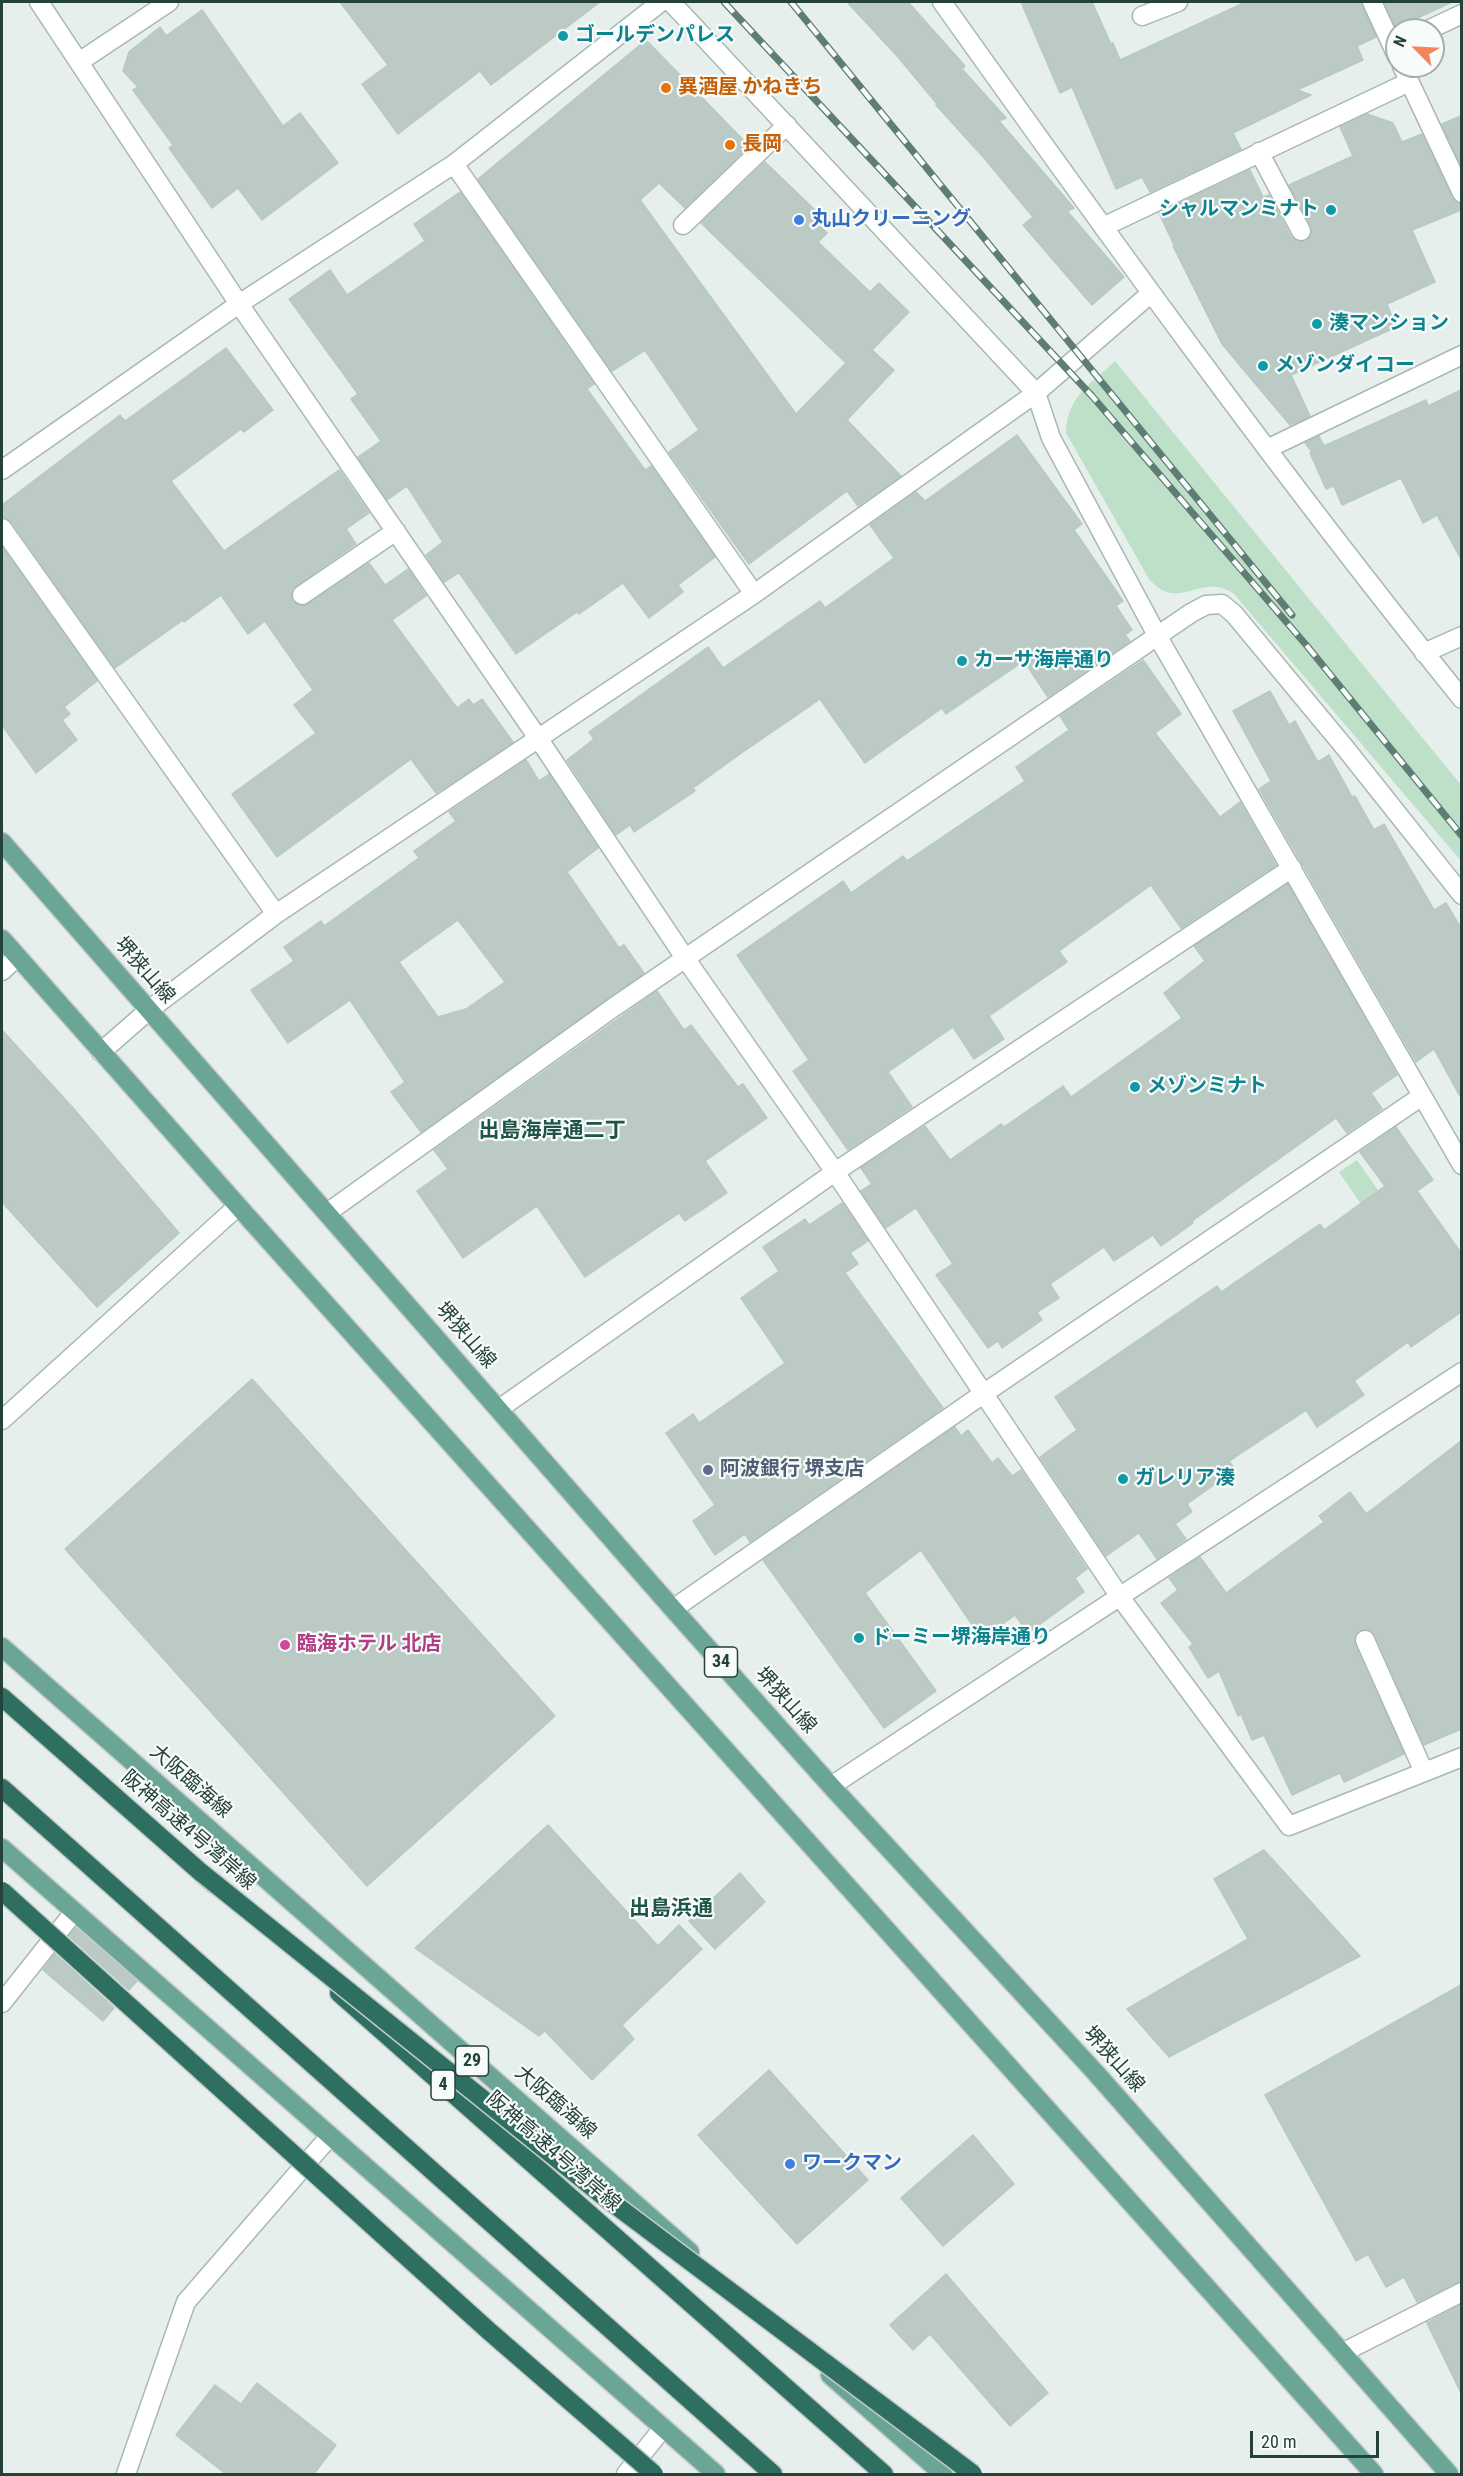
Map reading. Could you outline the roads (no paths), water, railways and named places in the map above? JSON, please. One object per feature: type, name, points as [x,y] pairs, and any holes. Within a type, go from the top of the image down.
[{"type":"highway","name":"阪神高速4号湾岸線","points":[[2,1697],[884,2475]]},
{"type":"highway","points":[[2,1788],[773,2475]]},
{"type":"highway","points":[[203,1874],[602,2195],[973,2475]]},
{"type":"highway","points":[[2,1891],[490,2332],[654,2475]]},
{"type":"main road","name":"堺狭山線","points":[[2,842],[673,1609],[831,1786],[1095,2072],[1449,2475]]},
{"type":"main road","points":[[2,939],[238,1206],[1374,2475]]},
{"type":"main road","name":"大阪臨海線","points":[[2,1647],[943,2475]]},
{"type":"main road","points":[[2,1848],[716,2475]]},
{"type":"street","points":[[39,2],[239,304],[538,738],[685,958],[835,1172],[1120,1597],[1289,1826],[1461,1757]]},
{"type":"street","points":[[79,62],[169,2]]},
{"type":"street","points":[[2,470],[239,304],[454,164],[661,2]]},
{"type":"street","points":[[671,2],[1036,393],[1051,438],[1158,637],[1461,1165]]},
{"type":"street","points":[[942,2],[1150,294],[1461,699]]},
{"type":"street","points":[[1142,16],[1178,2]]},
{"type":"street","points":[[1372,2],[1385,27]]},
{"type":"street","points":[[1445,22],[1461,14]]},
{"type":"street","points":[[1102,227],[1259,152],[1398,78]]},
{"type":"street","points":[[1407,78],[1461,193]]},
{"type":"street","points":[[683,225],[787,125]]},
{"type":"street","points":[[1259,152],[1301,231]]},
{"type":"street","points":[[454,164],[754,594]]},
{"type":"street","points":[[101,1052],[149,1010],[276,914],[754,594],[1036,393],[1150,294]]},
{"type":"street","points":[[1268,449],[1461,356]]},
{"type":"street","points":[[2,528],[276,914]]},
{"type":"street","points":[[302,595],[396,531]]},
{"type":"street","points":[[327,1213],[685,958],[1206,605],[1222,604],[1234,614],[1346,749],[1461,895]]},
{"type":"street","points":[[1424,653],[1461,636]]},
{"type":"street","points":[[499,1409],[835,1172],[1292,868]]},
{"type":"street","points":[[2,971],[17,957]]},
{"type":"street","points":[[673,1609],[983,1394],[1422,1096]]},
{"type":"street","points":[[2,1420],[238,1206]]},
{"type":"street","points":[[831,1786],[1461,1372]]},
{"type":"street","points":[[1365,1640],[1424,1772]]},
{"type":"street","points":[[2,2003],[74,1912]]},
{"type":"street","points":[[126,2475],[186,2302],[330,2136]]},
{"type":"street","points":[[1342,2353],[1461,2292]]},
{"type":"street","points":[[626,2475],[663,2428]]},
{"type":"railway","points":[[724,2],[1092,396],[1307,646],[1462,836]]},
{"type":"railway","points":[[791,2],[1292,615]]},
{"type":"place","name":"ゴールデンパレス","points":[[563,36]]},
{"type":"place","name":"異酒屋 かねきち","points":[[666,88]]},
{"type":"place","name":"長岡","points":[[730,145]]},
{"type":"place","name":"シャルマンミナト","points":[[1331,210]]},
{"type":"place","name":"丸山クリーニング","points":[[799,220]]},
{"type":"place","name":"湊マンション","points":[[1317,324]]},
{"type":"place","name":"メゾンダイコー","points":[[1263,366]]},
{"type":"place","name":"カーサ海岸通り","points":[[962,661]]},
{"type":"place","name":"メゾンミナト","points":[[1135,1087]]},
{"type":"place","name":"阿波銀行 堺支店","points":[[708,1470]]},
{"type":"place","name":"ガレリア湊","points":[[1123,1479]]},
{"type":"place","name":"ドーミー堺海岸通り","points":[[859,1638]]},
{"type":"place","name":"臨海ホテル 北店","points":[[285,1645]]},
{"type":"place","name":"ワークマン","points":[[790,2164]]},
{"type":"district","name":"出島海岸通二丁","points":[[552,1132]]},
{"type":"district","name":"出島浜通","points":[[671,1910]]}]
